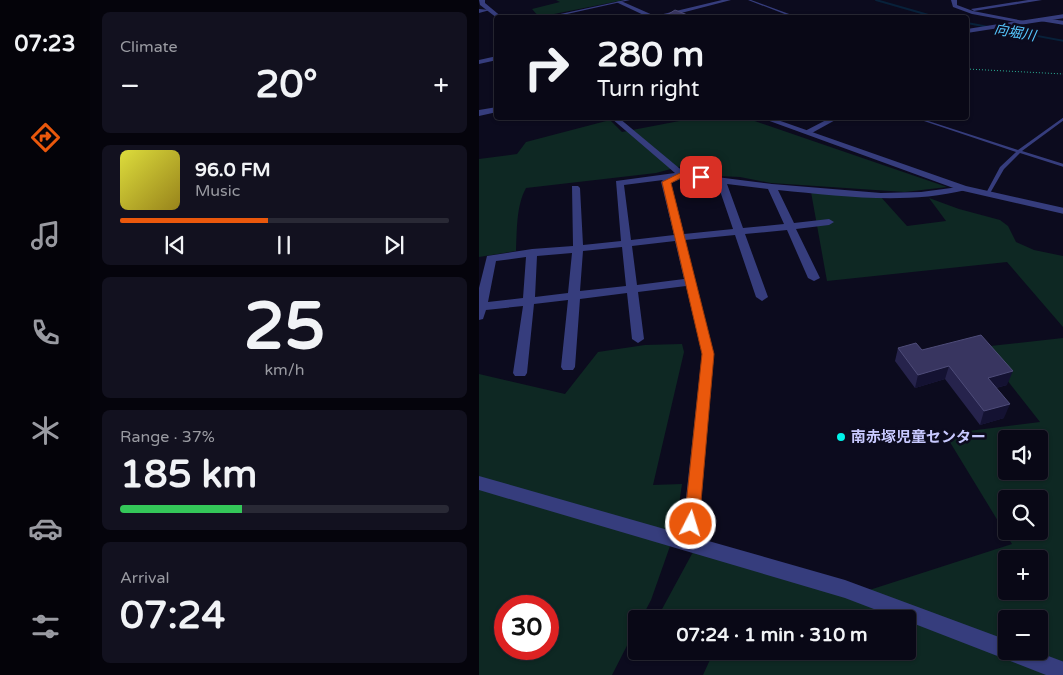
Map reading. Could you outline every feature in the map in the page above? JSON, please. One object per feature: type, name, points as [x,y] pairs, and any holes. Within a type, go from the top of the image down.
[{"type":"street","points":[[482,0],[482,4],[487,10],[495,15]]},
{"type":"street","points":[[661,15],[728,0]]},
{"type":"street","points":[[954,0],[955,6],[967,10],[1026,22]]},
{"type":"street","points":[[967,10],[1039,0]]},
{"type":"street","points":[[619,2],[648,15]]},
{"type":"street","points":[[479,11],[487,10]]},
{"type":"street","points":[[969,31],[1063,16]]},
{"type":"street","points":[[1042,20],[1063,22]]},
{"type":"street","points":[[479,62],[494,59]]},
{"type":"street","points":[[479,113],[494,110]]},
{"type":"street","points":[[617,120],[682,175]]},
{"type":"street","points":[[771,120],[963,188],[1063,211]]},
{"type":"street","points":[[807,132],[831,120]]},
{"type":"street","points":[[682,175],[666,182],[708,354],[689,543]]},
{"type":"street","points":[[638,339],[619,183],[682,175],[772,187],[881,196],[921,195],[963,188]]},
{"type":"street","points":[[721,180],[762,297]]},
{"type":"street","points":[[772,187],[814,278]]},
{"type":"street","points":[[568,367],[578,248],[575,188]]},
{"type":"street","points":[[689,282],[529,301],[480,310],[491,258],[532,252],[829,222]]},
{"type":"street","points":[[519,373],[529,301],[532,252]]},
{"type":"street","points":[[479,483],[845,589],[998,647]]},
{"type":"street","points":[[1032,660],[1063,672]]},
{"type":"lane","points":[[557,15],[629,0]]},
{"type":"lane","points":[[749,0],[791,15]]},
{"type":"lane","points":[[673,12],[679,15]]},
{"type":"lane","points":[[987,195],[1002,168],[1019,151],[1063,118]]},
{"type":"lane","points":[[923,120],[1063,166]]},
{"type":"path","points":[[969,69],[1063,74]]},
{"type":"green space","points":[[556,0],[624,0],[549,15],[537,15],[532,9],[560,2]]},
{"type":"green space","points":[[610,120],[622,132],[685,120],[752,120],[947,187],[905,192],[771,183],[740,177],[696,175],[682,166],[656,173],[526,188],[520,203],[516,251],[479,257],[479,159],[517,154],[526,142]]},
{"type":"green space","points":[[811,192],[880,196],[907,226],[946,221],[929,198],[959,209],[1000,220],[1008,226],[1016,242],[1034,250],[1063,256],[1063,327],[1007,262],[827,281]]},
{"type":"green space","points":[[1063,338],[1063,675],[703,675],[710,660],[916,660],[916,610],[662,610],[693,552],[857,594],[1012,544],[1010,540],[1048,540],[1048,490],[998,490],[998,521],[945,434],[1040,422],[981,347]]},
{"type":"green space","points":[[682,344],[684,352],[653,485],[682,484],[675,532],[651,600],[646,610],[628,610],[628,644],[612,675],[479,675],[479,374],[565,394],[598,352],[645,345]]},
{"type":"building","points":[[675,10],[688,15],[667,15]]},
{"type":"building","points":[[981,335],[1013,371],[988,378],[1010,404],[984,411],[949,366],[918,375],[898,348],[916,343],[922,350]]},
{"type":"waterway","name":"向堀川","points":[[876,0],[928,15]]},
{"type":"waterway","name":"向堀川","points":[[969,23],[1064,41]]},
{"type":"place","name":"南赤塚児童センター","points":[[841,437]]},
{"type":"route","points":[[691,524],[708,354],[666,182],[682,175],[701,177]]}]
